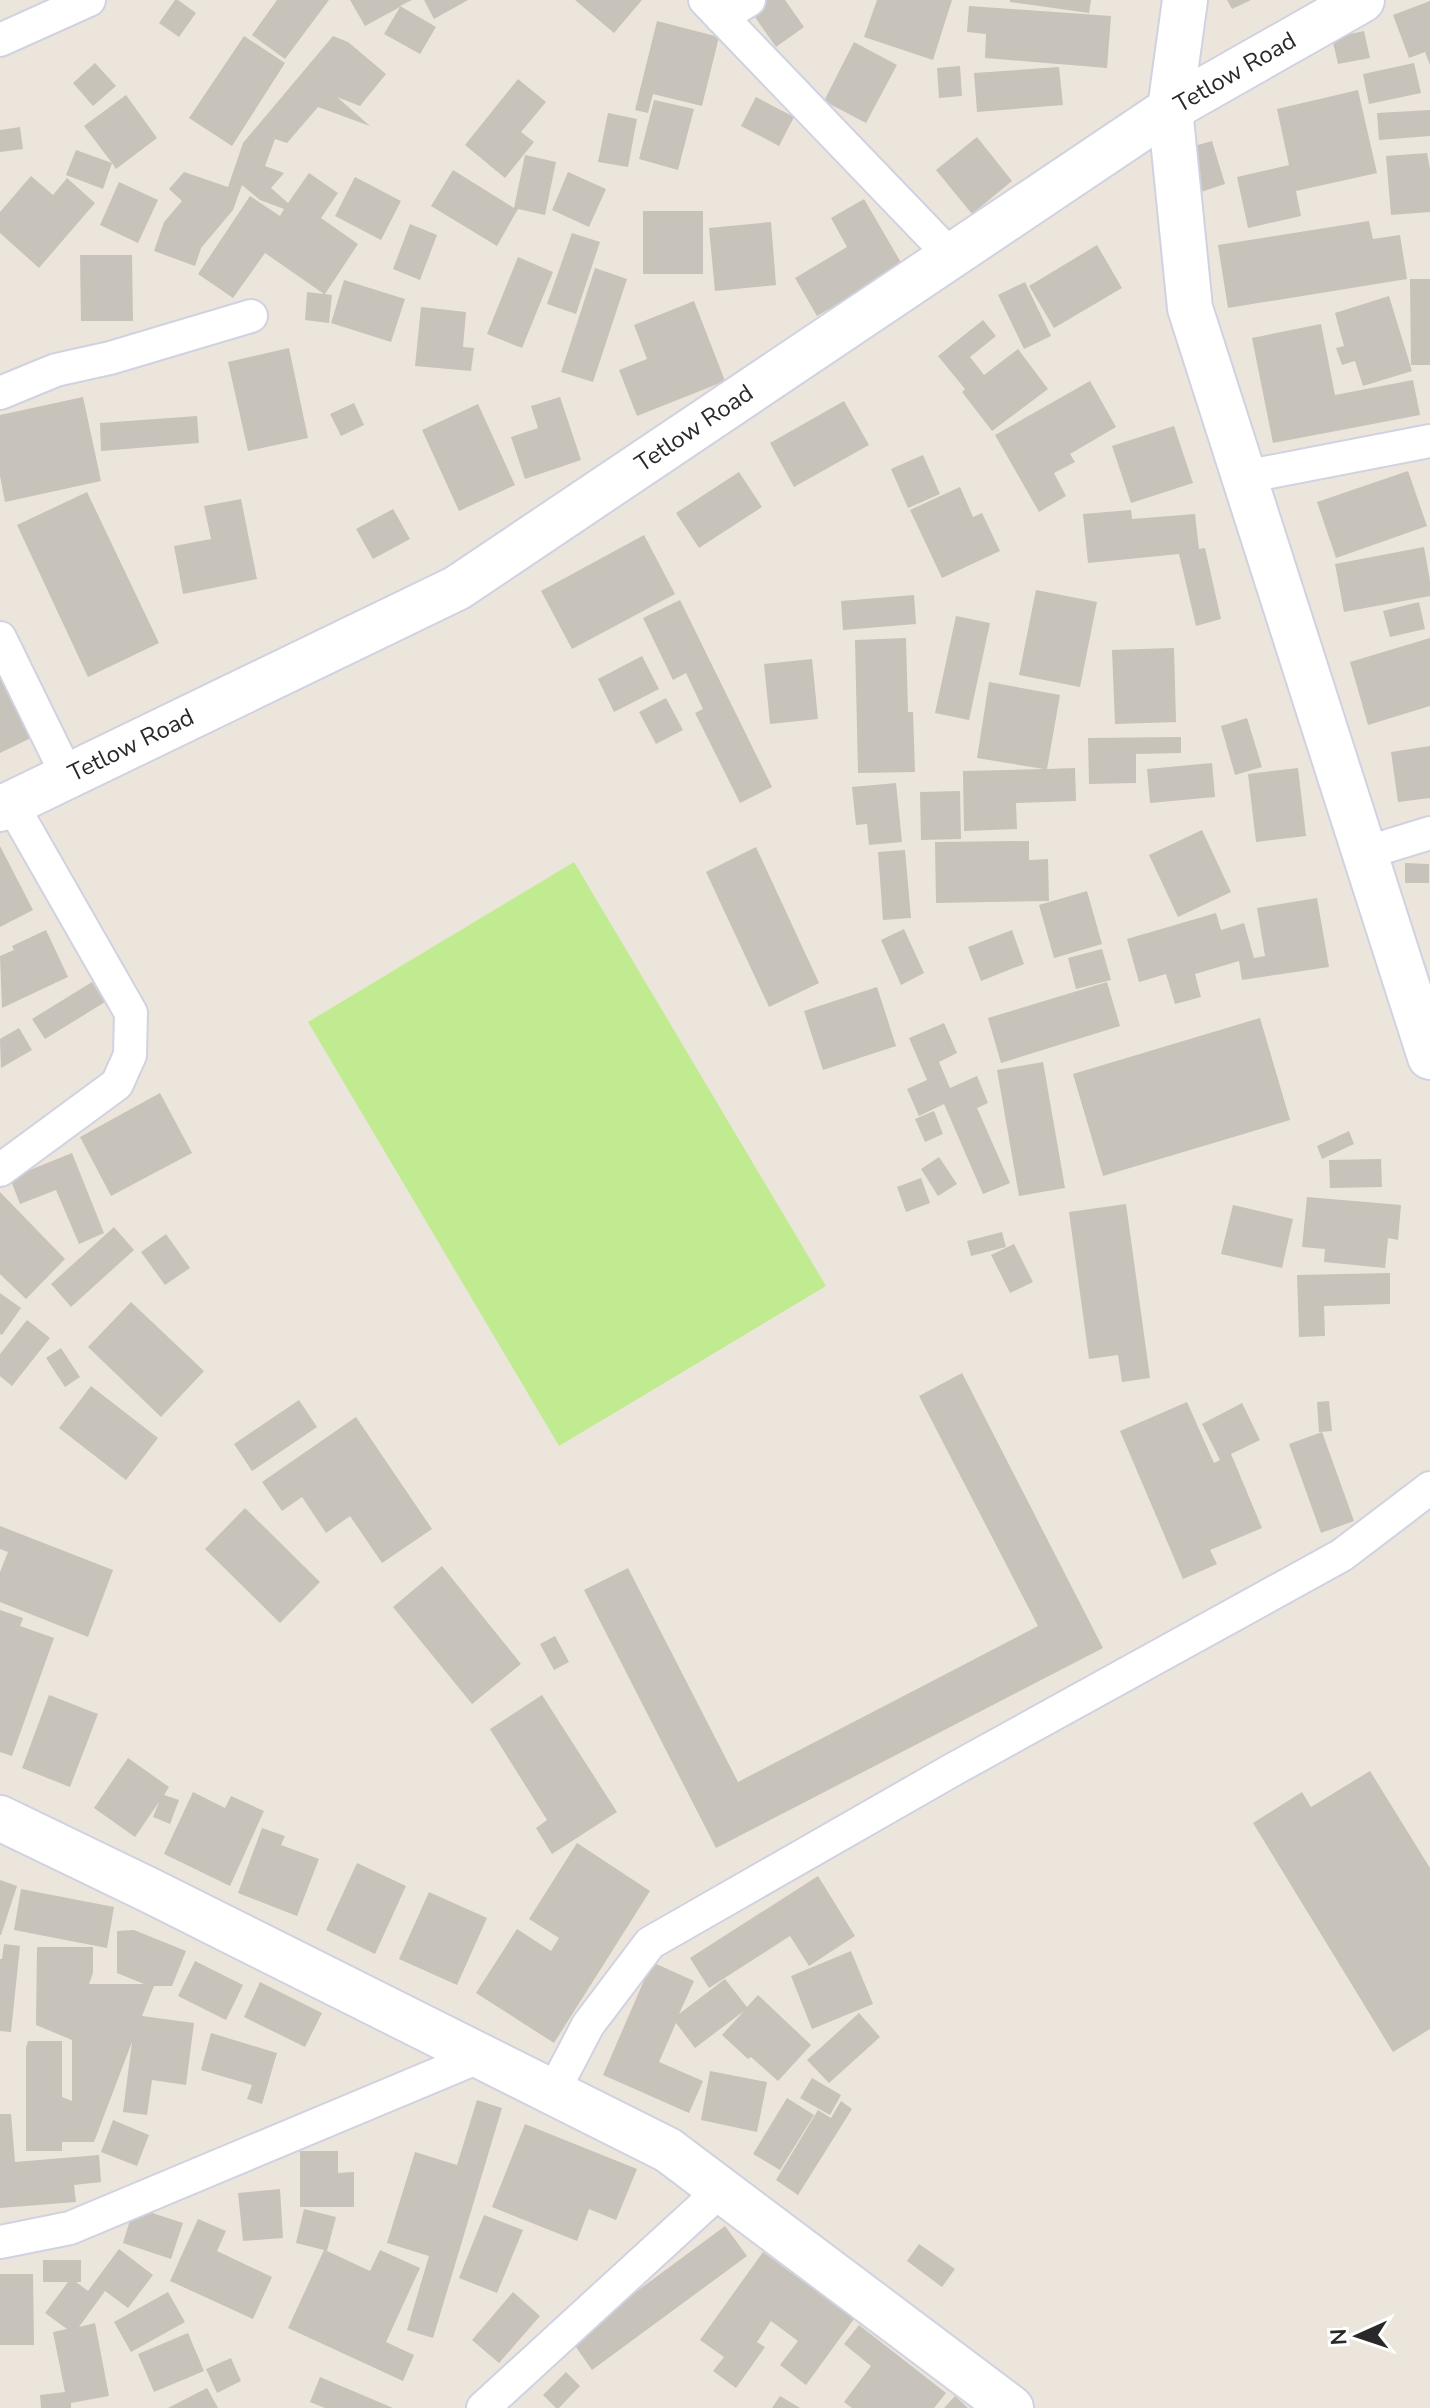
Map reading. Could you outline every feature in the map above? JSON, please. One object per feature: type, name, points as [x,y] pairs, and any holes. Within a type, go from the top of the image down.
[{"type":"street","points":[[0,40],[89,0]]},
{"type":"street","points":[[749,0],[713,9],[951,256]]},
{"type":"street","points":[[1185,0],[1170,109],[1190,308],[1430,1057]]},
{"type":"street","name":"Tetlow Road","points":[[5,806],[457,588],[1170,109],[1362,0]]},
{"type":"street","points":[[0,393],[56,370],[110,358],[251,316]]},
{"type":"street","points":[[1244,477],[1430,441]]},
{"type":"street","points":[[0,638],[67,775]]},
{"type":"street","points":[[0,1170],[117,1084],[130,1055],[131,1013],[5,806]]},
{"type":"street","points":[[1365,853],[1430,833]]},
{"type":"street","points":[[553,2092],[588,2025],[650,1943],[954,1769],[1342,1555],[1430,1488]]},
{"type":"street","points":[[0,1818],[668,2150],[1011,2408]]},
{"type":"street","points":[[0,2242],[70,2228],[481,2056]]},
{"type":"street","points":[[483,2408],[721,2190]]},
{"type":"green space","points":[[574,862],[826,1286],[559,1446],[308,1022]]},
{"type":"building","points":[[175,0],[196,13],[179,37],[159,23]]},
{"type":"building","points":[[277,0],[329,0],[285,59],[252,35]]},
{"type":"building","points":[[350,0],[412,0],[400,6],[436,27],[420,54],[384,34],[400,7],[365,26]]},
{"type":"building","points":[[424,0],[468,0],[434,19]]},
{"type":"building","points":[[575,0],[642,0],[614,33]]},
{"type":"building","points":[[749,0],[785,0],[804,27],[776,47],[745,3]]},
{"type":"building","points":[[877,0],[952,0],[933,60],[864,37]]},
{"type":"building","points":[[1010,0],[1091,0],[1089,13]]},
{"type":"building","points":[[1227,0],[1251,0],[1232,9]]},
{"type":"building","points":[[1430,1],[1430,65],[1425,52],[1409,58],[1393,15]]},
{"type":"building","points":[[969,6],[1111,16],[1107,68],[985,58],[986,34],[967,32]]},
{"type":"building","points":[[657,21],[719,37],[702,106],[653,94],[648,113],[635,110]]},
{"type":"building","points":[[1364,31],[1370,58],[1338,64],[1332,38]]},
{"type":"building","points":[[244,36],[285,63],[232,146],[189,118]]},
{"type":"building","points":[[333,36],[348,42],[386,74],[360,106],[337,97],[370,126],[318,107],[287,143],[275,139],[265,166],[284,173],[271,188],[288,203],[309,173],[338,193],[321,218],[358,244],[325,294],[332,295],[329,323],[305,320],[307,292],[324,294],[265,253],[233,298],[198,274],[250,196],[280,216],[284,209],[260,200],[242,185],[233,210],[201,248],[195,266],[154,251],[164,222],[182,201],[169,189],[184,172],[228,187],[243,143]]},
{"type":"building","points":[[854,42],[897,65],[866,123],[824,101]]},
{"type":"building","points":[[95,63],[116,86],[93,106],[73,83]]},
{"type":"building","points":[[1414,63],[1421,93],[1369,104],[1363,74]]},
{"type":"building","points":[[960,66],[962,96],[939,98],[937,68]]},
{"type":"building","points":[[1059,67],[1063,105],[977,112],[974,73]]},
{"type":"building","points":[[518,79],[546,102],[521,132],[534,142],[505,178],[465,145]]},
{"type":"building","points":[[1358,90],[1377,173],[1296,191],[1301,216],[1248,228],[1237,177],[1289,165],[1277,109]]},
{"type":"building","points":[[126,95],[157,138],[116,169],[84,126]]},
{"type":"building","points":[[756,97],[794,117],[779,146],[741,126]]},
{"type":"building","points":[[654,100],[694,109],[678,170],[639,159]]},
{"type":"building","points":[[1430,110],[1430,136],[1379,140],[1377,113]]},
{"type":"building","points":[[608,113],[637,119],[628,167],[598,162]]},
{"type":"building","points":[[20,127],[23,149],[0,152],[0,130]]},
{"type":"building","points":[[977,137],[1012,181],[972,214],[936,170]]},
{"type":"building","points":[[1212,141],[1225,184],[1201,192],[1187,148]]},
{"type":"building","points":[[76,150],[112,163],[103,189],[66,175]]},
{"type":"building","points":[[1427,153],[1430,212],[1391,215],[1386,156]]},
{"type":"building","points":[[525,155],[556,162],[545,215],[518,209],[497,246],[431,206],[453,170],[514,208]]},
{"type":"building","points":[[568,172],[606,189],[589,227],[552,210]]},
{"type":"building","points":[[31,176],[53,195],[67,178],[95,203],[39,268],[0,233],[0,212]]},
{"type":"building","points":[[355,177],[401,201],[381,240],[335,216]]},
{"type":"building","points":[[119,182],[158,200],[138,243],[100,225]]},
{"type":"building","points":[[864,199],[903,266],[817,316],[795,278],[847,247],[831,218]]},
{"type":"building","points":[[643,211],[703,211],[703,274],[643,274]]},
{"type":"building","points":[[1369,221],[1373,239],[1400,235],[1407,279],[1228,308],[1218,245]]},
{"type":"building","points":[[771,222],[776,285],[715,291],[709,228]]},
{"type":"building","points":[[410,224],[437,235],[420,280],[393,269]]},
{"type":"building","points":[[572,233],[600,242],[576,314],[547,304]]},
{"type":"building","points":[[1097,245],[1122,288],[1054,328],[1029,286]]},
{"type":"building","points":[[80,255],[132,255],[133,321],[81,321]]},
{"type":"building","points":[[518,257],[553,272],[522,348],[487,334]]},
{"type":"building","points":[[595,268],[627,279],[593,382],[561,372]]},
{"type":"building","points":[[1410,279],[1430,279],[1430,365],[1411,365]]},
{"type":"building","points":[[344,280],[405,299],[391,342],[331,323]]},
{"type":"building","points":[[1025,282],[1051,336],[1024,349],[998,295]]},
{"type":"building","points":[[1389,296],[1412,371],[1363,386],[1355,361],[1342,365],[1336,348],[1344,346],[1335,313]]},
{"type":"building","points":[[694,301],[725,381],[637,416],[619,370],[647,359],[634,325]]},
{"type":"building","points":[[421,307],[466,312],[463,347],[474,348],[471,371],[415,366]]},
{"type":"building","points":[[983,320],[996,336],[970,357],[984,375],[1018,349],[1048,389],[992,431],[962,392],[965,389],[938,356]]},
{"type":"building","points":[[1321,324],[1335,395],[1413,380],[1420,415],[1273,443],[1252,338]]},
{"type":"building","points":[[289,348],[308,438],[248,451],[228,362]]},
{"type":"building","points":[[1090,381],[1116,427],[1070,454],[1075,462],[1054,473],[1066,496],[1039,512],[995,435]]},
{"type":"building","points":[[83,397],[101,481],[5,502],[0,476],[0,415]]},
{"type":"building","points":[[560,397],[581,460],[525,479],[511,437],[538,428],[531,406]]},
{"type":"building","points":[[844,401],[869,445],[794,487],[770,443]]},
{"type":"building","points":[[354,403],[364,425],[341,436],[330,414]]},
{"type":"building","points":[[478,404],[515,485],[459,511],[422,430]]},
{"type":"building","points":[[197,416],[199,443],[101,451],[100,423]]},
{"type":"building","points":[[1174,426],[1193,483],[1131,503],[1112,446]]},
{"type":"building","points":[[923,455],[940,494],[908,508],[891,469]]},
{"type":"building","points":[[1408,471],[1427,526],[1336,558],[1317,502]]},
{"type":"building","points":[[739,472],[762,507],[699,548],[676,513]]},
{"type":"building","points":[[960,487],[973,517],[982,513],[1000,551],[942,578],[910,510]]},
{"type":"building","points":[[87,492],[159,643],[88,677],[17,525]]},
{"type":"building","points":[[241,499],[257,579],[183,594],[174,546],[211,539],[204,506]]},
{"type":"building","points":[[393,509],[410,539],[373,559],[356,529]]},
{"type":"building","points":[[1131,510],[1132,519],[1195,514],[1199,549],[1205,548],[1221,619],[1196,626],[1179,554],[1088,563],[1083,514]]},
{"type":"building","points":[[644,535],[675,594],[572,649],[541,591]]},
{"type":"building","points":[[1424,547],[1430,596],[1344,612],[1335,564]]},
{"type":"building","points":[[1036,590],[1097,602],[1080,687],[1019,675]]},
{"type":"building","points":[[914,595],[916,624],[843,630],[841,601]]},
{"type":"building","points":[[680,600],[772,787],[740,803],[695,713],[703,709],[686,673],[673,680],[643,618]]},
{"type":"building","points":[[1419,602],[1425,629],[1390,637],[1383,611]]},
{"type":"building","points":[[956,616],[990,623],[969,720],[935,713]]},
{"type":"building","points":[[906,638],[908,712],[913,712],[915,772],[858,773],[855,640]]},
{"type":"building","points":[[1430,638],[1430,706],[1368,725],[1350,662]]},
{"type":"building","points":[[1174,648],[1176,722],[1115,724],[1112,650]]},
{"type":"building","points":[[642,656],[659,689],[614,712],[598,679]]},
{"type":"building","points":[[812,659],[818,719],[770,724],[764,664]]},
{"type":"building","points":[[0,672],[33,737],[0,753]]},
{"type":"building","points":[[989,682],[1060,695],[1047,769],[1075,768],[1076,801],[1016,803],[1017,829],[964,831],[963,771],[1044,769],[977,758]]},
{"type":"building","points":[[666,698],[683,730],[656,744],[639,712]]},
{"type":"building","points":[[1247,718],[1262,767],[1235,775],[1221,726]]},
{"type":"building","points":[[1181,737],[1181,753],[1136,754],[1136,783],[1089,784],[1088,738]]},
{"type":"building","points":[[1430,746],[1430,798],[1398,802],[1391,752]]},
{"type":"building","points":[[1212,763],[1215,797],[1150,803],[1147,769]]},
{"type":"building","points":[[1298,768],[1306,836],[1256,842],[1248,774]]},
{"type":"building","points":[[896,783],[902,842],[869,845],[867,824],[856,825],[852,787]]},
{"type":"building","points":[[960,791],[961,839],[921,840],[920,792]]},
{"type":"building","points":[[1202,830],[1231,892],[1178,917],[1149,855]]},
{"type":"building","points":[[1029,841],[1029,860],[1048,859],[1049,901],[936,903],[935,842]]},
{"type":"building","points":[[0,846],[33,910],[0,927]]},
{"type":"building","points":[[756,847],[819,983],[769,1007],[706,872]]},
{"type":"building","points":[[905,850],[911,918],[883,920],[878,852]]},
{"type":"building","points":[[1405,863],[1429,864],[1429,883],[1405,883]]},
{"type":"building","points":[[1087,891],[1102,944],[1054,958],[1039,905]]},
{"type":"building","points":[[1317,898],[1329,967],[1242,980],[1239,961],[1195,974],[1201,997],[1175,1004],[1166,974],[1139,982],[1127,939],[1216,913],[1221,930],[1244,923],[1254,958],[1265,956],[1257,908]]},
{"type":"building","points":[[904,929],[924,973],[901,985],[881,940]]},
{"type":"building","points":[[46,930],[68,977],[2,1008],[0,956],[14,950],[12,946]]},
{"type":"building","points":[[1012,930],[1024,964],[981,981],[968,947]]},
{"type":"building","points":[[1102,949],[1111,980],[1076,989],[1068,958]]},
{"type":"building","points":[[92,982],[105,1002],[45,1039],[32,1019]]},
{"type":"building","points":[[1107,982],[1120,1026],[1001,1063],[988,1018]]},
{"type":"building","points":[[877,987],[896,1046],[823,1070],[804,1011]]},
{"type":"building","points":[[1260,1018],[1290,1120],[1103,1176],[1073,1074]]},
{"type":"building","points":[[944,1023],[957,1053],[939,1062],[950,1088],[977,1076],[988,1103],[977,1108],[1010,1183],[983,1194],[944,1104],[919,1116],[907,1089],[927,1080],[909,1038]]},
{"type":"building","points":[[19,1028],[32,1050],[1,1068],[0,1039]]},
{"type":"building","points":[[1043,1062],[1065,1188],[1019,1196],[997,1070]]},
{"type":"building","points":[[160,1093],[192,1153],[111,1196],[80,1137]]},
{"type":"building","points":[[934,1111],[943,1134],[925,1142],[915,1119]]},
{"type":"building","points":[[1349,1131],[1354,1144],[1322,1159],[1317,1146]]},
{"type":"building","points":[[72,1153],[104,1233],[79,1244],[56,1190],[20,1204],[10,1178]]},
{"type":"building","points":[[939,1157],[957,1184],[938,1196],[921,1169]]},
{"type":"building","points":[[1381,1159],[1382,1187],[1330,1188],[1329,1160]]},
{"type":"building","points":[[921,1178],[930,1203],[906,1212],[897,1187]]},
{"type":"building","points":[[0,1192],[65,1259],[26,1299],[0,1274]]},
{"type":"building","points":[[1307,1197],[1401,1205],[1398,1240],[1388,1238],[1385,1268],[1324,1262],[1325,1249],[1302,1247]]},
{"type":"building","points":[[1126,1204],[1150,1378],[1122,1382],[1118,1355],[1089,1359],[1069,1212]]},
{"type":"building","points":[[1233,1205],[1293,1219],[1282,1268],[1221,1254]]},
{"type":"building","points":[[114,1227],[134,1250],[71,1307],[51,1284]]},
{"type":"building","points":[[1002,1232],[1006,1247],[971,1256],[967,1241]]},
{"type":"building","points":[[166,1234],[190,1268],[165,1285],[141,1252]]},
{"type":"building","points":[[1014,1244],[1033,1282],[1010,1293],[991,1255]]},
{"type":"building","points":[[1390,1273],[1390,1304],[1324,1306],[1325,1336],[1299,1337],[1297,1275]]},
{"type":"building","points":[[0,1293],[21,1308],[2,1335],[0,1334]]},
{"type":"building","points":[[131,1302],[204,1371],[161,1417],[88,1347]]},
{"type":"building","points":[[27,1320],[50,1338],[12,1386],[0,1376],[0,1354]]},
{"type":"building","points":[[61,1348],[80,1377],[65,1387],[46,1358]]},
{"type":"building","points":[[962,1373],[1103,1648],[716,1848],[584,1590],[628,1568],[738,1782],[1038,1626],[919,1396]]},
{"type":"building","points":[[91,1386],[158,1438],[126,1480],[59,1428]]},
{"type":"building","points":[[299,1400],[317,1427],[252,1471],[234,1444]]},
{"type":"building","points":[[1329,1401],[1332,1431],[1319,1432],[1317,1402]]},
{"type":"building","points":[[1187,1402],[1214,1463],[1220,1460],[1202,1424],[1242,1403],[1260,1440],[1231,1454],[1262,1528],[1210,1550],[1217,1564],[1183,1579],[1120,1431]]},
{"type":"building","points":[[356,1417],[432,1529],[382,1563],[350,1516],[326,1533],[302,1497],[282,1511],[262,1482]]},
{"type":"building","points":[[1322,1432],[1354,1521],[1321,1533],[1289,1444]]},
{"type":"building","points":[[245,1508],[320,1582],[280,1623],[205,1549]]},
{"type":"building","points":[[0,1526],[113,1570],[88,1637],[0,1602],[0,1572],[8,1552],[0,1549]]},
{"type":"building","points":[[442,1566],[521,1664],[472,1704],[393,1607]]},
{"type":"building","points":[[0,1610],[23,1618],[20,1626],[54,1638],[12,1756],[0,1752]]},
{"type":"building","points":[[555,1636],[569,1662],[554,1670],[540,1644]]},
{"type":"building","points":[[49,1695],[98,1714],[70,1787],[22,1768]]},
{"type":"building","points":[[542,1695],[617,1812],[552,1854],[536,1828],[547,1820],[490,1729]]},
{"type":"building","points":[[128,1758],[169,1787],[164,1795],[179,1800],[170,1824],[153,1817],[159,1802],[135,1837],[94,1808]]},
{"type":"building","points":[[1370,1771],[1430,1868],[1430,2029],[1393,2052],[1253,1823],[1302,1792],[1311,1807]]},
{"type":"building","points":[[193,1792],[225,1808],[231,1796],[264,1811],[230,1886],[164,1854]]},
{"type":"building","points":[[262,1828],[285,1836],[281,1845],[319,1859],[297,1916],[238,1893]]},
{"type":"building","points":[[577,1843],[650,1891],[554,2043],[476,1993],[517,1929],[551,1951],[559,1938],[529,1919]]},
{"type":"building","points":[[357,1863],[406,1886],[375,1954],[326,1930]]},
{"type":"building","points":[[818,1876],[855,1936],[809,1966],[790,1936],[709,1988],[690,1958]]},
{"type":"building","points":[[0,1880],[17,1886],[1,1935],[0,1935]]},
{"type":"building","points":[[21,1889],[114,1907],[107,1948],[14,1930]]},
{"type":"building","points":[[429,1892],[487,1918],[457,1985],[399,1959]]},
{"type":"building","points":[[134,1930],[186,1951],[172,1986],[154,1986],[142,2016],[194,2023],[186,2085],[152,2080],[147,2115],[123,2112],[132,2042],[94,2142],[62,2142],[62,2151],[26,2151],[28,2041],[62,2041],[62,2097],[72,2101],[72,2040],[36,2025],[37,1947],[93,1947],[93,1973],[89,1984],[144,1984],[117,1973],[117,1931]]},
{"type":"building","points":[[4,1944],[20,1946],[11,2032],[0,2031],[0,1959]]},
{"type":"building","points":[[851,1951],[873,2004],[812,2029],[791,1976]]},
{"type":"building","points":[[195,1961],[243,1985],[226,2020],[178,1996]]},
{"type":"building","points":[[652,1962],[694,1981],[679,2014],[725,1979],[747,2007],[758,1995],[811,2045],[778,2081],[722,2035],[744,2011],[695,2048],[676,2023],[659,2062],[703,2081],[689,2113],[603,2075]]},
{"type":"building","points":[[260,1982],[322,2013],[305,2047],[244,2017]]},
{"type":"building","points":[[859,2013],[880,2037],[829,2083],[807,2060]]},
{"type":"building","points":[[211,2033],[277,2053],[262,2104],[247,2099],[252,2085],[201,2070]]},
{"type":"building","points":[[710,2071],[767,2082],[757,2132],[701,2120]]},
{"type":"building","points":[[812,2078],[841,2095],[830,2115],[800,2098]]},
{"type":"building","points":[[787,2098],[814,2115],[780,2170],[753,2154]]},
{"type":"building","points":[[477,2100],[502,2108],[433,2338],[407,2330],[429,2256],[387,2243],[415,2152],[457,2165]]},
{"type":"building","points":[[841,2101],[852,2109],[798,2195],[776,2180],[818,2110],[831,2118]]},
{"type":"building","points":[[0,2114],[11,2114],[15,2162],[99,2155],[101,2182],[74,2185],[76,2202],[0,2208]]},
{"type":"building","points":[[113,2120],[149,2135],[137,2166],[101,2152]]},
{"type":"building","points":[[525,2124],[637,2169],[616,2220],[589,2209],[577,2241],[492,2207]]},
{"type":"building","points":[[300,2151],[338,2151],[338,2173],[354,2172],[354,2207],[300,2207]]},
{"type":"building","points":[[280,2189],[283,2238],[243,2241],[238,2193]]},
{"type":"building","points":[[134,2207],[183,2223],[171,2259],[123,2243]]},
{"type":"building","points":[[304,2209],[336,2217],[327,2251],[370,2271],[380,2250],[420,2268],[386,2342],[414,2355],[403,2381],[288,2328],[324,2250],[296,2243]]},
{"type":"building","points":[[484,2215],[523,2230],[497,2293],[459,2278]]},
{"type":"building","points":[[198,2219],[226,2231],[217,2251],[272,2277],[253,2319],[170,2281]]},
{"type":"building","points":[[725,2226],[747,2256],[592,2370],[571,2340]]},
{"type":"building","points":[[919,2244],[955,2269],[942,2287],[907,2261]]},
{"type":"building","points":[[119,2249],[153,2275],[128,2308],[105,2291],[79,2327],[95,2323],[109,2396],[71,2403],[71,2408],[41,2408],[40,2395],[65,2392],[53,2332],[67,2329],[45,2313],[68,2282],[43,2282],[43,2260],[81,2260],[81,2282],[76,2282],[88,2291]]},
{"type":"building","points":[[763,2252],[854,2319],[806,2385],[780,2365],[798,2341],[771,2321],[757,2342],[765,2347],[736,2388],[713,2371],[724,2357],[700,2340]]},
{"type":"building","points":[[0,2274],[33,2274],[34,2345],[0,2345]]},
{"type":"building","points":[[168,2292],[185,2322],[131,2352],[114,2322]]},
{"type":"building","points":[[513,2292],[540,2316],[499,2363],[472,2340]]},
{"type":"building","points":[[859,2325],[946,2393],[934,2408],[852,2408],[844,2402],[871,2366],[844,2344]]},
{"type":"building","points":[[188,2333],[204,2371],[154,2392],[138,2354]]},
{"type":"building","points":[[231,2358],[241,2381],[217,2393],[206,2369]]},
{"type":"building","points":[[566,2372],[580,2386],[556,2408],[543,2395]]},
{"type":"building","points":[[320,2377],[393,2408],[325,2408],[310,2402]]},
{"type":"building","points":[[207,2388],[218,2408],[168,2408]]},
{"type":"building","points":[[780,2396],[800,2408],[772,2408]]},
{"type":"building","points":[[955,2396],[968,2408],[944,2408]]}]
